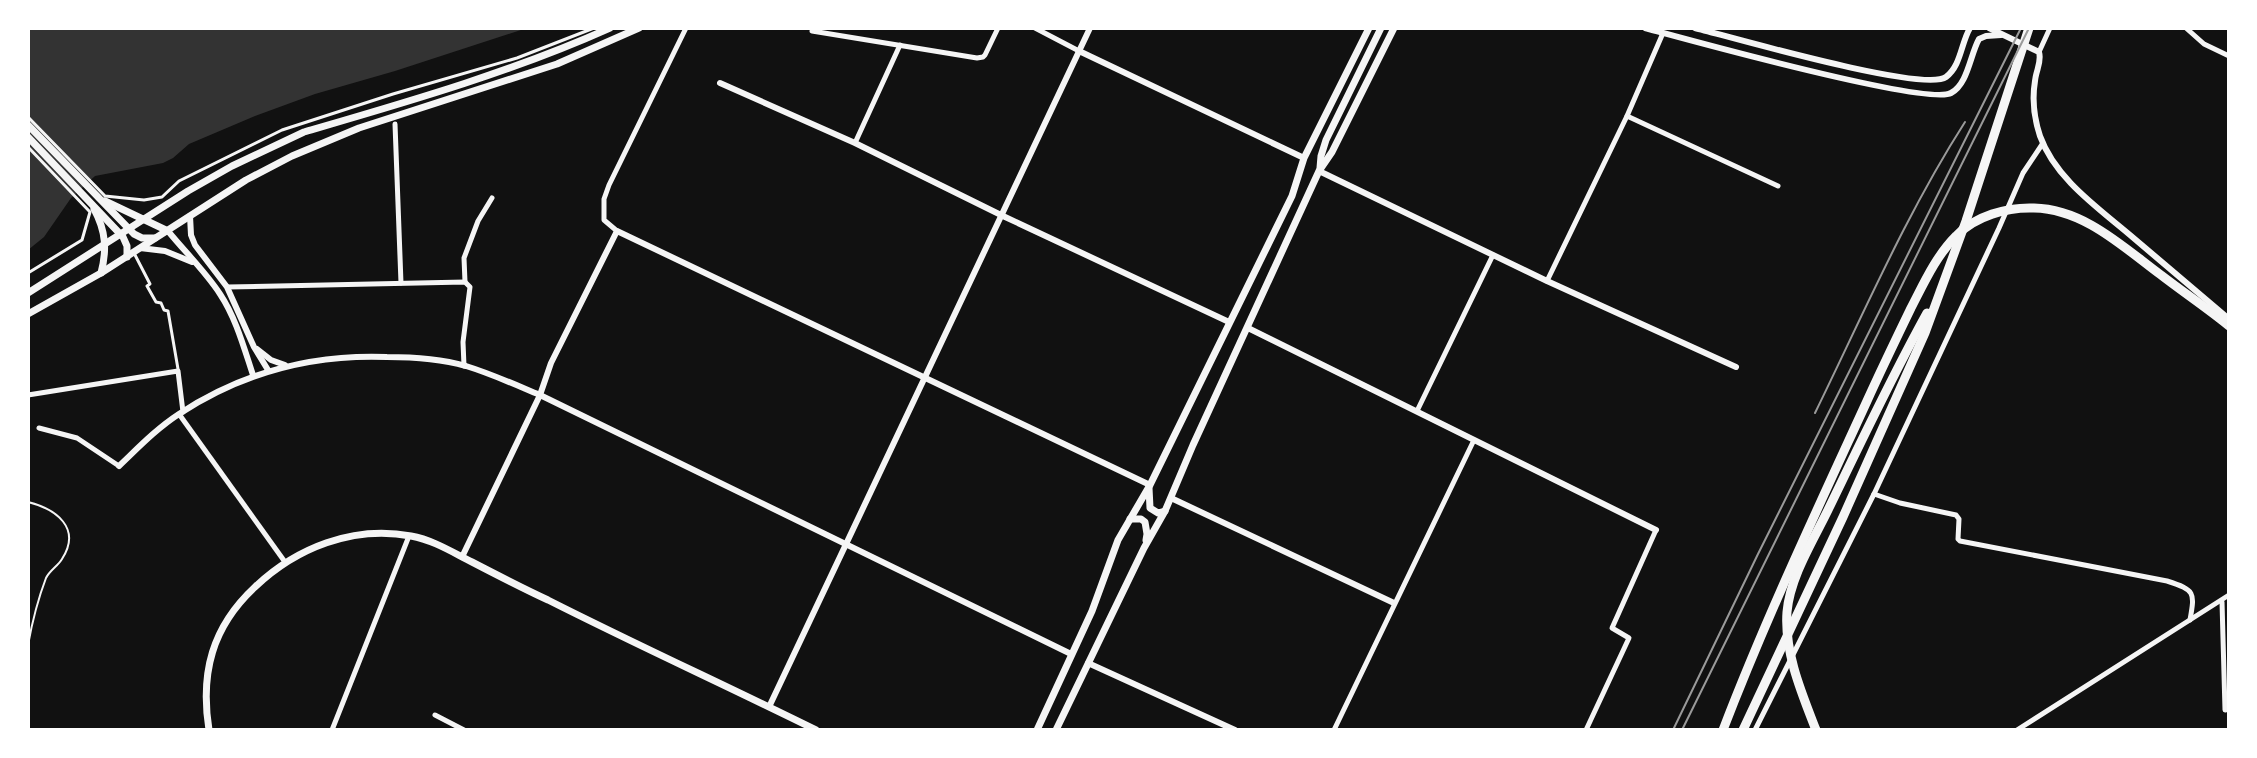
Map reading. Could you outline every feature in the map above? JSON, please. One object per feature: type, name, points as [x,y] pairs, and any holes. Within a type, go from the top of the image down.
[{"type":"highway","points":[[1743,730],[1905,379],[1966,221],[2029,28]]},
{"type":"highway","points":[[1723,730],[1775,602],[1886,358],[1930,270],[1964,228],[2011,209],[2037,208],[2072,216],[2113,240],[2229,326]]},
{"type":"highway","points":[[1816,730],[1789,646],[1787,612],[1792,589],[1884,392],[1940,291]]},
{"type":"main road","points":[[28,293],[188,191],[304,132],[514,67],[610,28]]},
{"type":"main road","points":[[28,314],[134,253],[246,180],[292,156],[462,93],[557,64],[639,28]]},
{"type":"main road","points":[[1037,730],[1092,611],[1118,540],[1150,485],[1292,196],[1304,158],[1369,28]]},
{"type":"main road","points":[[1319,171],[1326,140],[1381,28]]},
{"type":"main road","points":[[1056,730],[1165,511],[1319,171],[1332,152],[1394,28]]},
{"type":"main road","points":[[28,125],[94,198],[134,253]]},
{"type":"main road","points":[[28,137],[134,234],[142,238],[156,238]]},
{"type":"main road","points":[[94,198],[168,231]]},
{"type":"main road","points":[[94,198],[105,247],[101,273]]},
{"type":"main road","points":[[153,223],[178,224]]},
{"type":"main road","points":[[1150,485],[1150,508],[1158,513],[1165,511]]},
{"type":"main road","points":[[1130,519],[1145,522],[1147,534],[1144,548]]},
{"type":"main road","points":[[209,730],[206,685],[217,637],[228,617],[244,597],[285,562],[303,551],[361,535],[409,536],[440,546],[816,730]]},
{"type":"street","points":[[28,117],[105,196],[144,200],[162,197],[179,181],[282,130],[517,58],[594,28]]},
{"type":"street","points":[[686,28],[623,153],[604,199],[604,220],[617,231],[1150,485]]},
{"type":"street","points":[[812,31],[983,57],[998,28]]},
{"type":"street","points":[[1035,28],[1304,158]]},
{"type":"street","points":[[769,707],[1090,28]]},
{"type":"street","points":[[1645,28],[1664,30],[1853,81],[1936,96],[1951,93],[1960,84],[1979,39],[2001,35]]},
{"type":"street","points":[[1695,28],[1855,68],[1913,79],[1937,80],[1946,77],[1952,70],[1970,28]]},
{"type":"street","points":[[1989,28],[2039,52]]},
{"type":"street","points":[[2050,28],[2039,52],[2041,59],[2034,85],[2034,109],[2043,143],[2062,172],[2086,197],[2229,319]]},
{"type":"street","points":[[2186,28],[2204,44],[2229,56]]},
{"type":"street","points":[[1547,281],[1627,116],[1664,30]]},
{"type":"street","points":[[855,143],[900,45]]},
{"type":"street","points":[[1853,81],[1855,68]]},
{"type":"street","points":[[1936,96],[1937,80]]},
{"type":"street","points":[[720,83],[855,143],[1229,322]]},
{"type":"street","points":[[1627,116],[1778,186]]},
{"type":"street","points":[[395,124],[401,283]]},
{"type":"street","points":[[1755,730],[1874,494],[2023,173],[2043,143]]},
{"type":"street","points":[[28,147],[90,212],[82,240],[28,273]]},
{"type":"street","points":[[1319,171],[1547,281],[1736,367]]},
{"type":"street","points":[[464,366],[463,342],[470,287],[465,282],[464,258],[478,221],[492,198]]},
{"type":"street","points":[[190,216],[195,245],[227,287],[268,370]]},
{"type":"street","points":[[168,231],[223,298],[253,375]]},
{"type":"street","points":[[462,557],[540,395],[551,363],[617,231]]},
{"type":"street","points":[[195,264],[174,254],[134,253],[150,284],[147,286],[151,294],[168,311],[181,413],[285,562]]},
{"type":"street","points":[[1417,411],[1493,255]]},
{"type":"street","points":[[227,287],[465,282]]},
{"type":"street","points":[[1248,328],[1656,530],[1612,628],[1629,638],[1586,730]]},
{"type":"street","points":[[254,347],[271,360],[289,366]]},
{"type":"street","points":[[39,428],[77,438],[119,466],[181,413],[217,392],[268,370],[360,356],[401,357],[464,366],[540,395],[1071,654]]},
{"type":"street","points":[[28,395],[178,371]]},
{"type":"street","points":[[1334,730],[1474,440]]},
{"type":"street","points":[[1874,494],[1956,515],[1960,541],[2184,586],[2194,595],[2190,620]]},
{"type":"street","points":[[1171,498],[1394,603]]},
{"type":"street","points":[[332,730],[409,536]]},
{"type":"street","points":[[2017,730],[2229,595]]},
{"type":"street","points":[[2222,601],[2225,710]]},
{"type":"street","points":[[1088,663],[1235,730]]},
{"type":"street","points":[[435,715],[464,730]]},
{"type":"lane","points":[[28,502],[47,508],[61,518],[69,540],[65,555],[46,578],[28,645]]},
{"type":"shaded area","points":[[28,28],[527,28],[315,94],[255,116],[189,144],[163,163],[95,176],[71,198],[44,237],[28,250]]},
{"type":"tram line","points":[[1682,730],[2029,28]]},
{"type":"railway","points":[[1673,730],[2021,28]]},
{"type":"railway","points":[[1815,413],[1904,229],[1965,122]]}]
